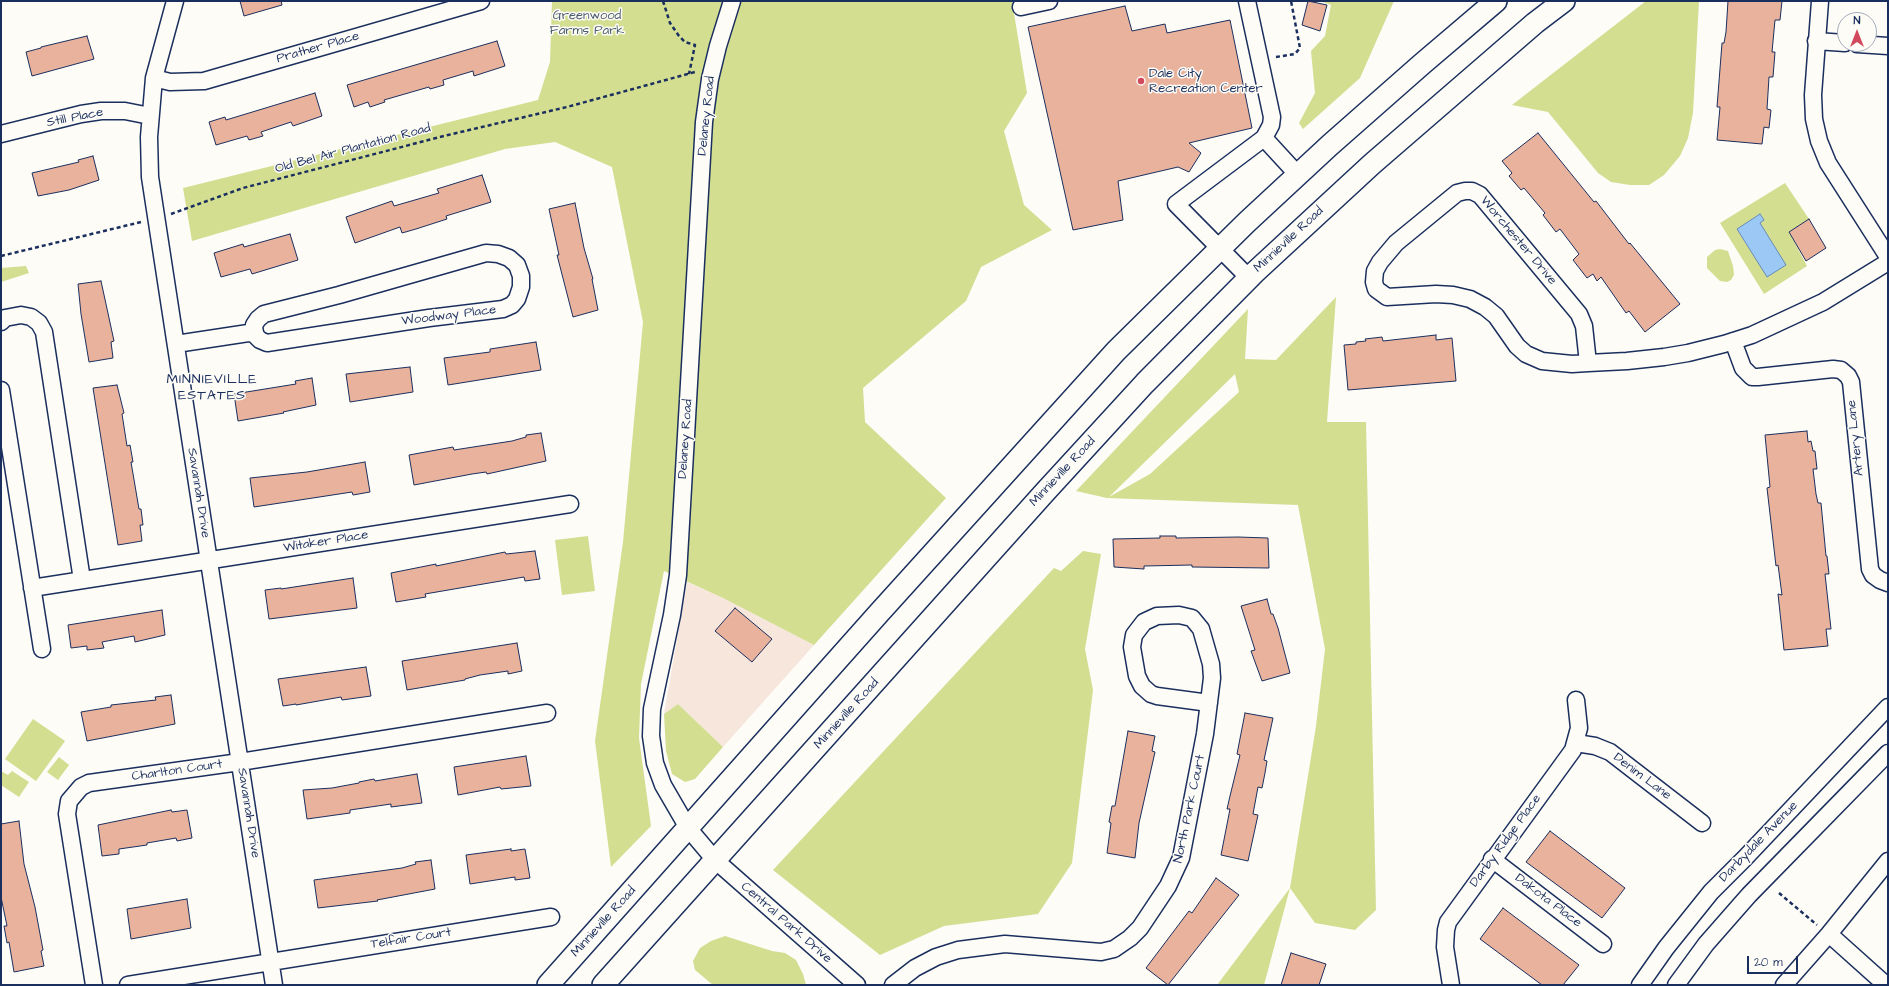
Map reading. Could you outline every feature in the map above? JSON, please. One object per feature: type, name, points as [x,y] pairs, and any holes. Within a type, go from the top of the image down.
[{"type":"main road","name":"Minnieville Road","points":[[548,985],[1056,416],[1116,351],[1298,175],[1416,69],[1496,1]]},
{"type":"main road","name":"Minnieville Road","points":[[604,985],[1045,492],[1145,383],[1249,278],[1372,164],[1535,23],[1564,1]]},
{"type":"street","name":"Savannah Drive","points":[[175,1],[154,78],[150,116],[150,177],[274,985]]},
{"type":"street","name":"Prather Place","points":[[154,78],[170,82],[204,81],[481,1]]},
{"type":"street","name":"Delaney Road","points":[[715,860],[688,828],[663,785],[655,763],[652,729],[656,688],[672,615],[678,575],[704,122],[713,68],[732,1]]},
{"type":"street","points":[[1021,7],[1049,1]]},
{"type":"street","points":[[1247,1],[1272,117],[1271,125],[1264,138],[1176,204],[1249,278]]},
{"type":"street","points":[[1820,1],[1813,95],[1814,118],[1819,141],[1828,163],[1888,257]]},
{"type":"street","points":[[1816,41],[1837,42]]},
{"type":"street","points":[[1877,45],[1888,46]]},
{"type":"street","name":"Still Place","points":[[1,134],[81,114],[100,111],[125,111],[150,116]]},
{"type":"street","points":[[1264,138],[1298,175]]},
{"type":"street","name":"Worchester Drive","points":[[1588,363],[1584,326],[1579,314],[1480,195],[1472,191],[1457,193],[1396,244],[1380,262],[1375,271],[1374,282],[1376,289],[1387,297],[1436,294],[1453,295],[1470,299],[1485,307],[1496,316],[1517,346],[1526,354],[1542,361],[1559,364],[1588,363],[1688,353],[1733,341],[1771,326],[1823,302],[1888,262]]},
{"type":"street","name":"Woodway Place","points":[[486,253],[498,254],[509,258],[517,265],[521,276],[521,287],[517,299],[512,304],[502,309],[429,318],[267,343],[260,340],[255,332],[254,326],[258,319],[264,314],[339,296],[486,253]]},
{"type":"street","points":[[1,322],[5,318],[21,315],[31,317],[39,323],[44,332],[82,580]]},
{"type":"street","points":[[176,344],[255,332]]},
{"type":"street","name":"Artery Lane","points":[[1733,341],[1743,368],[1748,374],[1758,378],[1833,369],[1841,370],[1848,376],[1851,382],[1870,569],[1873,575],[1888,583]]},
{"type":"street","points":[[1,390],[42,649]]},
{"type":"street","name":"Witaker Place","points":[[32,588],[570,504]]},
{"type":"street","name":"North Park Court","points":[[893,985],[915,968],[936,957],[958,950],[1005,944],[1101,952],[1114,949],[1130,938],[1140,928],[1168,886],[1181,858],[1205,734],[1209,703],[1212,678],[1210,664],[1199,625],[1192,618],[1179,615],[1157,616],[1144,622],[1134,635],[1132,647],[1137,676],[1142,686],[1151,694],[1157,696],[1209,703]]},
{"type":"street","name":"Darby Ridge Place","points":[[1451,985],[1445,948],[1447,926],[1452,914],[1573,750],[1579,728],[1576,700]]},
{"type":"street","name":"Darbydale Avenue","points":[[1640,985],[1666,948],[1711,892],[1888,707]]},
{"type":"street","name":"Charlton Court","points":[[94,985],[67,814],[70,801],[74,793],[89,783],[240,762],[547,713]]},
{"type":"street","name":"Denim Lane","points":[[1576,742],[1595,746],[1610,752],[1702,823]]},
{"type":"street","points":[[1676,985],[1706,944],[1749,895],[1888,753]]},
{"type":"street","name":"Dakota Place","points":[[1492,859],[1603,944]]},
{"type":"street","name":"Central Park Drive","points":[[715,860],[857,985]]},
{"type":"street","points":[[1784,985],[1829,934],[1888,861]]},
{"type":"street","name":"Telfair Court","points":[[271,961],[551,917]]},
{"type":"street","points":[[1829,934],[1886,985]]},
{"type":"street","points":[[138,984],[271,961]]},
{"type":"path","points":[[663,1],[670,23],[679,36],[685,42],[695,45],[689,74]]},
{"type":"path","points":[[1259,59],[1295,54],[1298,52],[1300,48],[1291,1]]},
{"type":"path","name":"Old Bel Air Plantation Road","points":[[1,256],[156,218],[184,210],[243,188],[440,137],[574,105],[713,68]]},
{"type":"path","points":[[1779,893],[1808,918]]},
{"type":"shaded area","points":[[687,582],[723,598],[814,645],[723,747],[678,704],[664,714]]},
{"type":"green space","name":"Greenwood Farms Park","points":[[552,1],[1012,1],[1027,93],[1004,131],[1024,205],[1052,230],[981,267],[966,301],[863,388],[865,422],[946,498],[814,645],[723,598],[664,571],[641,684],[639,738],[651,826],[611,867],[595,741],[623,542],[643,322],[612,167],[555,142],[505,149],[192,241],[183,188],[538,100],[550,62]]},
{"type":"green space","points":[[1320,1],[1394,1],[1360,78],[1303,129],[1299,123],[1315,93],[1311,51],[1325,36],[1331,5]]},
{"type":"green space","points":[[1646,1],[1699,1],[1693,113],[1688,138],[1680,156],[1664,175],[1649,185],[1630,185],[1611,182],[1598,173],[1548,112],[1512,105]]},
{"type":"green space","points":[[1785,183],[1809,219],[1789,232],[1807,266],[1764,294],[1720,223]]},
{"type":"green space","points":[[1720,249],[1728,251],[1733,266],[1734,275],[1731,280],[1727,282],[1720,281],[1707,268],[1707,257],[1715,250]]},
{"type":"green space","points":[[26,266],[29,273],[1,282],[1,268]]},
{"type":"green space","points":[[1336,297],[1327,422],[1366,422],[1376,910],[1355,930],[1315,923],[1290,888],[1316,726],[1325,649],[1298,505],[1107,498],[1076,491],[1248,309],[1245,359],[1276,360]],"holes":[[[1235,374],[1239,392],[1150,474],[1109,497]]]},
{"type":"green space","points":[[588,536],[595,591],[562,595],[555,540]]},
{"type":"green space","points":[[1083,551],[1101,554],[1085,649],[1093,690],[1072,863],[1038,914],[944,926],[880,955],[773,870],[1054,568],[1061,571]]},
{"type":"green space","points":[[678,704],[723,747],[695,779],[685,782],[672,774],[666,751],[664,714]]},
{"type":"green space","points":[[33,719],[65,741],[36,781],[5,759]]},
{"type":"green space","points":[[59,757],[69,765],[58,780],[47,772]]},
{"type":"green space","points":[[1,771],[8,775],[12,771],[29,782],[19,797],[1,785]]},
{"type":"green space","points":[[1290,888],[1264,985],[1217,985]]},
{"type":"green space","points":[[725,936],[772,951],[785,953],[796,960],[803,974],[806,985],[713,985],[695,970],[693,961],[700,948],[711,941]]},
{"type":"water","points":[[1760,214],[1764,220],[1760,223],[1786,265],[1767,277],[1737,229]]},
{"type":"building","points":[[240,1],[281,1],[282,5],[244,16]]},
{"type":"building","points":[[1308,1],[1327,5],[1320,31],[1302,25]]},
{"type":"building","points":[[1728,1],[1782,1],[1780,20],[1775,20],[1772,52],[1775,52],[1773,77],[1769,77],[1767,109],[1771,110],[1769,128],[1764,127],[1762,144],[1717,140],[1720,107],[1717,107],[1722,43],[1724,43],[1726,32]]},
{"type":"building","name":"Dale City Recreation Center","points":[[1125,6],[1132,31],[1165,24],[1167,33],[1230,20],[1252,128],[1189,143],[1201,153],[1189,172],[1178,167],[1118,181],[1123,220],[1073,230],[1028,27]]},
{"type":"building","points":[[87,36],[94,59],[32,76],[26,52]]},
{"type":"building","points":[[497,41],[505,66],[474,76],[473,71],[443,80],[444,85],[430,89],[429,87],[384,100],[385,102],[370,107],[368,102],[354,107],[347,85]]},
{"type":"building","points":[[315,93],[322,116],[293,126],[291,122],[261,132],[263,136],[249,140],[247,136],[216,145],[209,122],[225,117],[226,120]]},
{"type":"building","points":[[1538,133],[1680,304],[1645,332],[1629,311],[1626,313],[1601,277],[1597,281],[1593,274],[1587,278],[1573,260],[1579,254],[1560,229],[1556,232],[1543,215],[1545,213],[1524,188],[1521,190],[1509,176],[1512,173],[1502,161]]},
{"type":"building","points":[[93,156],[99,180],[69,190],[38,196],[32,173],[79,162],[78,160]]},
{"type":"building","points":[[482,175],[491,202],[446,216],[447,219],[416,229],[402,233],[400,227],[355,243],[346,217],[392,201],[394,206],[439,193],[437,189]]},
{"type":"building","points":[[575,203],[584,248],[593,279],[598,310],[573,317],[557,255],[559,255],[549,209]]},
{"type":"building","points":[[1809,219],[1826,248],[1806,261],[1789,232]]},
{"type":"building","points":[[290,234],[298,260],[252,274],[250,269],[221,277],[214,253],[243,244],[244,247]]},
{"type":"building","points":[[101,281],[114,341],[111,342],[113,358],[89,362],[81,314],[78,284]]},
{"type":"building","points":[[1436,335],[1436,340],[1452,338],[1456,381],[1348,390],[1344,345],[1356,344],[1356,342],[1366,341],[1365,339],[1382,337],[1383,341]]},
{"type":"building","points":[[536,342],[541,370],[448,385],[444,358],[490,352],[490,349]]},
{"type":"building","points":[[410,367],[413,392],[350,402],[346,374]]},
{"type":"building","points":[[312,378],[316,405],[283,412],[284,413],[238,421],[234,394],[296,384],[295,381]]},
{"type":"building","points":[[117,385],[124,413],[122,414],[127,446],[130,445],[133,462],[131,462],[143,525],[140,525],[142,541],[118,545],[93,388]]},
{"type":"building","points":[[1807,431],[1808,442],[1811,441],[1813,451],[1815,451],[1817,469],[1813,469],[1818,503],[1821,503],[1827,556],[1829,574],[1825,574],[1831,629],[1826,629],[1828,646],[1784,650],[1778,594],[1782,595],[1778,565],[1776,566],[1767,488],[1770,487],[1765,435]]},
{"type":"building","points":[[541,433],[546,461],[487,474],[486,472],[472,474],[414,485],[409,455],[453,447],[454,450],[512,441],[526,437],[526,435]]},
{"type":"building","points":[[365,462],[370,492],[353,495],[352,492],[254,507],[250,478],[307,472]]},
{"type":"building","points":[[1160,536],[1176,536],[1176,538],[1268,538],[1269,568],[1192,567],[1192,565],[1144,566],[1144,569],[1114,567],[1113,539],[1160,538]]},
{"type":"building","points":[[535,551],[540,579],[525,581],[524,577],[425,594],[426,597],[396,602],[391,573],[436,564],[436,566],[505,552],[506,554]]},
{"type":"building","points":[[353,578],[357,608],[269,619],[265,590]]},
{"type":"building","points":[[1267,599],[1271,614],[1273,614],[1278,628],[1290,673],[1262,681],[1251,651],[1255,650],[1241,606]]},
{"type":"building","points":[[735,608],[772,639],[752,662],[715,631]]},
{"type":"building","points":[[162,610],[165,635],[135,642],[134,636],[102,642],[104,648],[87,650],[87,646],[71,648],[68,625]]},
{"type":"building","points":[[517,643],[522,671],[508,674],[508,671],[480,675],[465,680],[407,690],[402,661]]},
{"type":"building","points":[[366,667],[371,696],[342,700],[341,697],[283,706],[278,679]]},
{"type":"building","points":[[171,695],[175,724],[87,741],[81,712],[111,707],[111,705],[156,700],[155,697]]},
{"type":"building","points":[[1245,713],[1273,718],[1264,760],[1267,761],[1262,788],[1258,787],[1253,814],[1258,815],[1248,861],[1221,855],[1230,809],[1227,809],[1240,755],[1237,754]]},
{"type":"building","points":[[1128,731],[1155,736],[1152,751],[1155,752],[1139,823],[1135,858],[1107,853],[1111,823],[1109,822],[1112,806],[1115,806]]},
{"type":"building","points":[[526,756],[531,786],[501,789],[500,787],[458,795],[454,767]]},
{"type":"building","points":[[417,774],[422,803],[391,807],[391,804],[350,810],[350,813],[307,819],[303,790],[332,788],[374,779],[375,781]]},
{"type":"building","points":[[171,810],[172,812],[187,810],[192,838],[177,841],[176,838],[147,843],[147,845],[119,849],[119,854],[102,856],[98,825]]},
{"type":"building","points":[[19,821],[24,864],[35,907],[43,950],[41,951],[44,966],[14,972],[9,942],[7,943],[4,926],[7,926],[1,897],[1,824]]},
{"type":"building","points":[[1550,831],[1625,888],[1602,918],[1526,862]]},
{"type":"building","points":[[511,849],[511,851],[525,849],[530,878],[515,880],[515,877],[470,884],[466,855]]},
{"type":"building","points":[[431,860],[435,889],[377,900],[378,901],[318,908],[314,880],[402,868],[416,864],[415,862]]},
{"type":"building","points":[[1216,878],[1239,895],[1168,985],[1146,968],[1189,911],[1192,913]]},
{"type":"building","points":[[187,899],[191,928],[131,939],[127,909]]},
{"type":"building","points":[[1503,908],[1579,965],[1563,985],[1542,985],[1480,939]]},
{"type":"building","points":[[1291,953],[1326,964],[1319,985],[1281,985]]},
{"type":"place","name":"Dale City Recreation Center","points":[[1141,81]]},
{"type":"district","name":"MINNIEVILLE ESTATES","points":[[212,388]]}]
